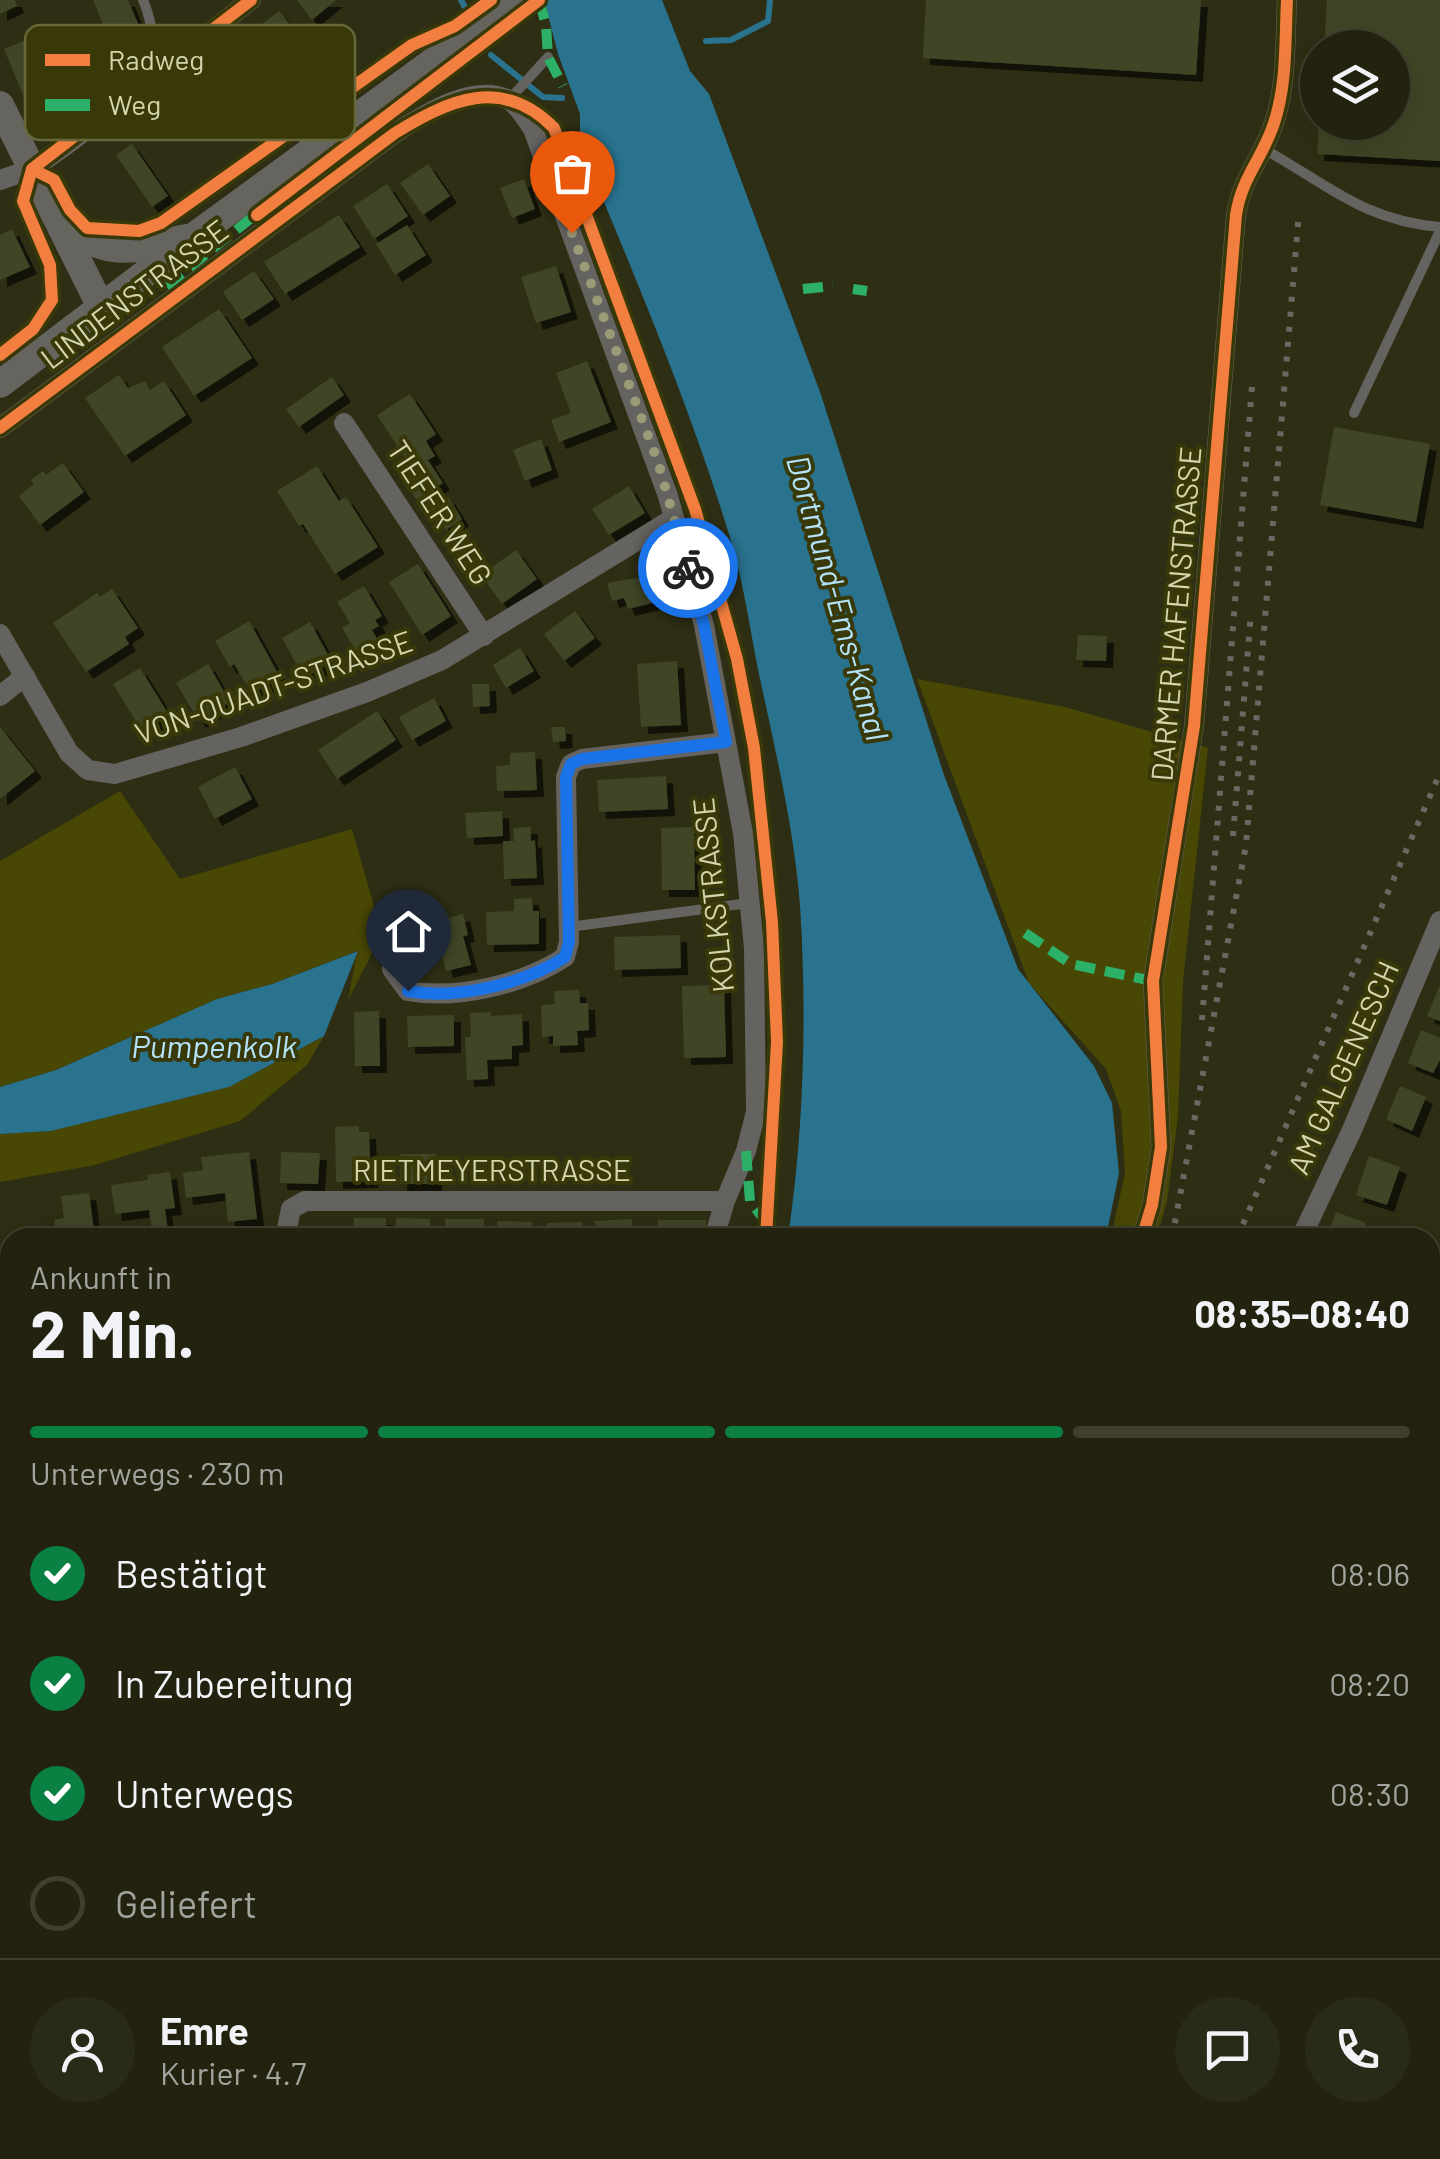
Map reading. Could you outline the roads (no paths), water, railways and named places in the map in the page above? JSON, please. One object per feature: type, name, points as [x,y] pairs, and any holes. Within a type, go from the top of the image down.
[{"type":"main road","name":"LINDENSTRASSE","points":[[355,119],[517,0]]},
{"type":"main road","points":[[0,105],[101,307]]},
{"type":"main road","name":"LINDENSTRASSE","points":[[0,384],[326,140]]},
{"type":"main road","points":[[58,220],[81,240],[117,250],[138,250],[196,235]]},
{"type":"street","points":[[219,25],[251,0]]},
{"type":"street","name":"DARMER HAFENSTRASSE","points":[[1145,1228],[1160,1148],[1154,967],[1194,726],[1236,215],[1246,176],[1264,150],[1282,92],[1287,0]]},
{"type":"street","name":"LINDENSTRASSE","points":[[0,428],[395,133],[426,114],[472,96],[514,95]]},
{"type":"street","name":"KOLKSTRASSE","points":[[514,95],[533,129],[658,462],[704,625],[743,833],[750,902],[756,1112],[717,1228]]},
{"type":"street","points":[[0,180],[32,168],[69,140]]},
{"type":"street","name":"TIEFER WEG","points":[[344,423],[484,636]]},
{"type":"street","name":"VON-QUADT-STRASSE","points":[[0,634],[70,753],[88,770],[115,774],[241,737],[367,692],[442,660],[674,518]]},
{"type":"street","points":[[0,696],[26,676]]},
{"type":"street","points":[[392,969],[408,991],[435,996],[465,993],[548,968],[565,957],[569,927],[566,777],[571,764],[582,759],[726,742]]},
{"type":"street","name":"AM GALGENESCH","points":[[1306,1228],[1352,1130],[1440,921]]},
{"type":"street","name":"RIETMEYERSTRASSE","points":[[287,1228],[291,1209],[305,1201],[725,1201]]},
{"type":"lane","points":[[143,0],[152,25]]},
{"type":"lane","points":[[514,95],[548,58]]},
{"type":"lane","points":[[1264,150],[1355,206],[1404,224],[1440,229],[1354,413]]},
{"type":"lane","points":[[569,927],[750,902]]},
{"type":"water","name":"Dortmund-Ems-Kanal","points":[[544,0],[662,0],[690,71],[709,94],[820,392],[944,775],[1018,969],[1094,1066],[1112,1103],[1119,1173],[1108,1228],[789,1228],[801,1113],[803,988],[800,905],[783,789],[731,541],[679,390],[580,144],[580,114]]},
{"type":"water","name":"Pumpenkolk","points":[[358,951],[324,1036],[229,1087],[51,1131],[0,1134],[0,1087],[56,1070],[217,999],[272,984]]},
{"type":"waterway","points":[[461,0],[467,11]]},
{"type":"waterway","points":[[706,41],[731,40],[768,21],[770,0]]},
{"type":"waterway","points":[[491,55],[543,97],[562,98]]},
{"type":"railway","points":[[1174,1228],[1246,845],[1299,212]]},
{"type":"railway","points":[[1202,1020],[1252,386]]},
{"type":"railway","points":[[1233,836],[1251,612]]},
{"type":"railway","points":[[1241,1228],[1440,773]]}]
